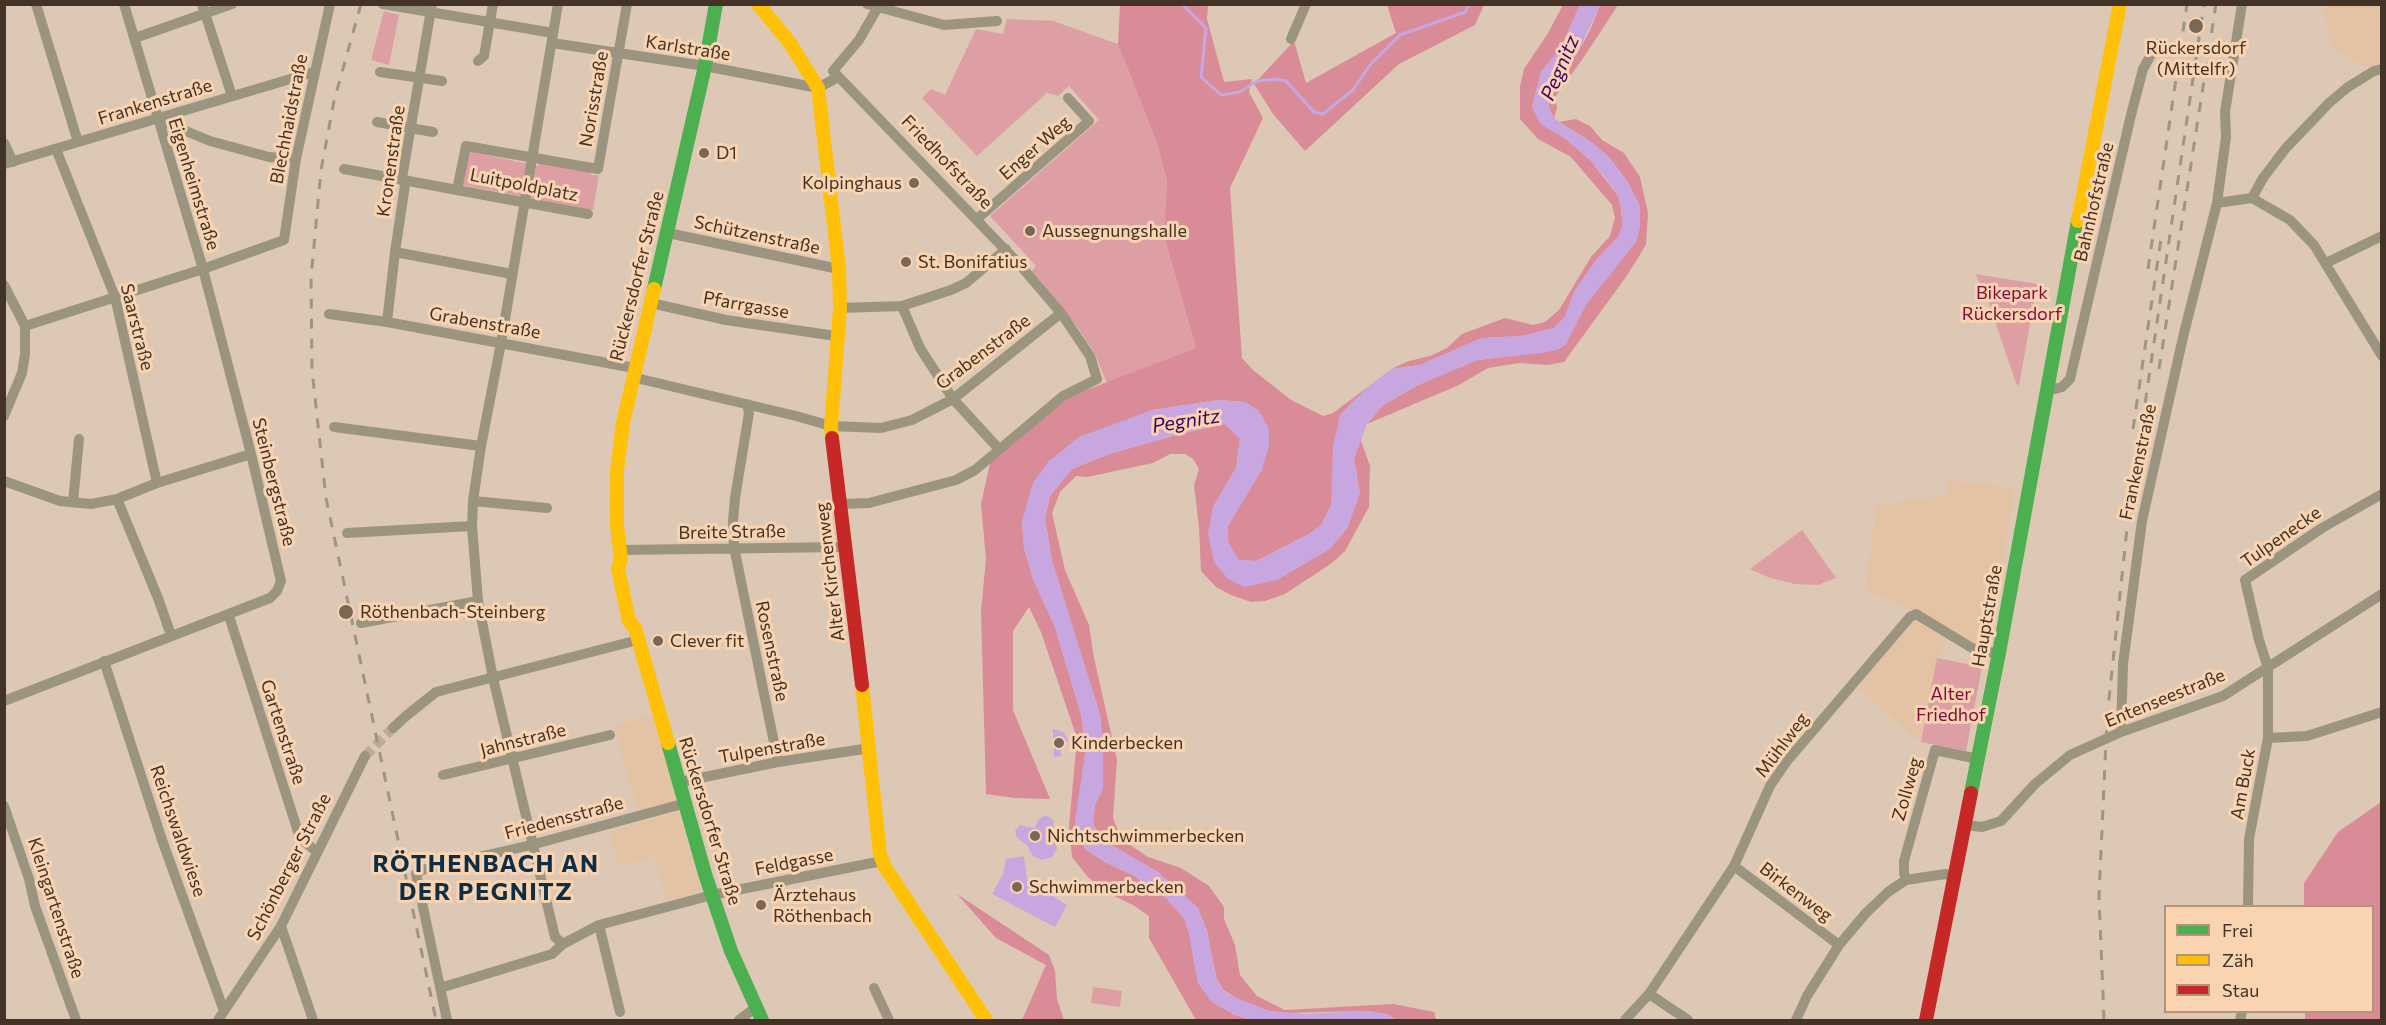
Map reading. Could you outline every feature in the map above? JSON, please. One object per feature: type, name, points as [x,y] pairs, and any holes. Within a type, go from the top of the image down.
[{"type":"main road","name":"Rückersdorfer Straße","points":[[716,4],[716,18],[668,232],[633,372],[617,471],[621,555],[618,569],[629,621],[636,634],[712,895],[731,951],[759,1014]]},
{"type":"main road","name":"Hauptstraße","points":[[1926,1020],[1999,653],[2078,216],[2120,4]]},
{"type":"main road","points":[[765,8],[818,88]]},
{"type":"main road","name":"Alter Kirchenweg","points":[[818,88],[839,269],[840,308],[836,336],[831,426],[882,861],[986,1020]]},
{"type":"street","points":[[36,4],[78,142]]},
{"type":"street","name":"Eigenheimstraße","points":[[124,4],[203,269]]},
{"type":"street","points":[[135,38],[203,9],[232,4]]},
{"type":"street","name":"Blechhaidstraße","points":[[203,269],[284,240],[296,159],[330,4]]},
{"type":"street","name":"Karlstraße","points":[[383,4],[431,9],[619,54],[705,66],[818,88]]},
{"type":"street","points":[[478,61],[484,56],[493,4]]},
{"type":"street","points":[[558,4],[501,343],[481,446],[473,501],[472,526],[478,601],[493,678],[531,845],[555,937],[563,944]]},
{"type":"street","name":"Norisstraße","points":[[532,158],[598,169],[627,4]]},
{"type":"street","points":[[867,4],[944,26],[997,21]]},
{"type":"street","points":[[1291,39],[1306,4]]},
{"type":"street","name":"Frankenstraße","points":[[2121,732],[2123,664],[2142,521],[2181,345],[2217,203],[2226,137],[2225,112],[2242,4]]},
{"type":"street","points":[[818,88],[838,77],[833,71],[859,40],[878,8]]},
{"type":"street","points":[[203,9],[232,96]]},
{"type":"street","name":"Kronenstraße","points":[[387,322],[394,252],[405,185],[402,178],[431,9]]},
{"type":"street","name":"Bahnhofstraße","points":[[2047,388],[2062,387],[2070,379],[2131,115],[2143,69],[2157,44]]},
{"type":"street","points":[[2252,198],[2263,178],[2313,119],[2349,87],[2374,71],[2382,69]]},
{"type":"street","name":"Frankenstraße","points":[[9,163],[314,72]]},
{"type":"street","points":[[380,72],[442,81]]},
{"type":"street","name":"Friedhofstraße","points":[[838,77],[1006,249],[1061,313],[1090,356],[1097,379],[1063,396],[999,449]]},
{"type":"street","name":"Enger Weg","points":[[977,219],[1089,121],[1068,98]]},
{"type":"street","points":[[157,118],[210,141],[269,157],[296,159]]},
{"type":"street","points":[[377,122],[433,132]]},
{"type":"street","points":[[4,143],[9,163]]},
{"type":"street","name":"Luitpoldplatz","points":[[532,158],[466,146],[457,190],[588,214]]},
{"type":"street","name":"Saarstraße","points":[[56,149],[116,297],[157,483]]},
{"type":"street","points":[[344,169],[457,190]]},
{"type":"street","points":[[2217,203],[2252,198],[2290,220],[2314,245],[2380,351]]},
{"type":"street","name":"Schützenstraße","points":[[668,232],[839,269]]},
{"type":"street","points":[[2326,263],[2382,236]]},
{"type":"street","points":[[840,308],[902,306],[951,290],[966,283],[1006,249]]},
{"type":"street","points":[[394,252],[512,274]]},
{"type":"street","points":[[25,326],[203,269]]},
{"type":"street","name":"Steinbergstraße","points":[[4,701],[171,635],[229,616],[270,598],[277,591],[280,581],[251,454],[203,269]]},
{"type":"street","points":[[4,285],[25,326],[22,373],[4,416]]},
{"type":"street","name":"Pfarrgasse","points":[[651,303],[726,320],[836,336]]},
{"type":"street","points":[[840,504],[869,503],[956,480],[975,470],[999,449],[954,399],[920,348],[902,306]]},
{"type":"street","name":"Grabenstraße","points":[[330,314],[501,343],[633,372],[831,426],[881,428],[912,420],[954,399],[1061,313]]},
{"type":"street","points":[[734,547],[734,510],[749,413],[747,404]]},
{"type":"street","points":[[334,427],[481,446]]},
{"type":"street","points":[[73,502],[79,439]]},
{"type":"street","points":[[4,481],[49,497],[91,504],[117,499],[157,483],[251,454]]},
{"type":"street","name":"Tulpenecke","points":[[2268,668],[2256,630],[2245,580],[2322,528],[2382,494]]},
{"type":"street","points":[[117,499],[171,635]]},
{"type":"street","points":[[473,501],[547,508]]},
{"type":"street","points":[[347,532],[472,526]]},
{"type":"street","name":"Breite Straße","points":[[621,555],[734,547],[844,547]]},
{"type":"street","name":"Rosenstraße","points":[[734,547],[778,762]]},
{"type":"street","name":"Entenseestraße","points":[[1965,825],[1982,827],[2001,821],[2036,784],[2070,755],[2121,732],[2223,696],[2382,594]]},
{"type":"street","points":[[361,623],[478,601]]},
{"type":"street","name":"Mühlweg","points":[[1625,1020],[1649,994],[1734,866],[1770,786],[1786,761],[1910,617],[1916,614],[1977,651],[1999,653]]},
{"type":"street","name":"Gartenstraße","points":[[229,616],[300,837],[317,852]]},
{"type":"street","points":[[393,728],[436,692],[493,678],[636,634]]},
{"type":"street","name":"Reichswaldwiese","points":[[104,661],[221,1016]]},
{"type":"street","name":"Am Buck","points":[[2247,905],[2250,839],[2268,738],[2268,668]]},
{"type":"street","points":[[2268,738],[2307,736],[2382,711]]},
{"type":"street","name":"Jahnstraße","points":[[443,775],[610,735]]},
{"type":"street","name":"Tulpenstraße","points":[[680,782],[778,762],[870,748]]},
{"type":"street","name":"Zollweg","points":[[1906,880],[1904,861],[1935,750],[1978,759]]},
{"type":"street","name":"Schönberger Straße","points":[[221,1016],[281,926],[365,756]]},
{"type":"street","name":"Friedensstraße","points":[[440,988],[416,874],[422,870],[531,845],[686,802]]},
{"type":"street","name":"Kleingartenstraße","points":[[4,806],[29,879],[35,906],[76,1020]]},
{"type":"street","name":"Feldgasse","points":[[440,988],[552,954],[563,944],[598,925],[712,895],[882,861]]},
{"type":"street","name":"Birkenweg","points":[[1734,866],[1839,945]]},
{"type":"street","points":[[1797,1020],[1807,996],[1839,945],[1866,912],[1888,892],[1906,880],[1945,874],[1956,876]]},
{"type":"street","points":[[598,925],[620,1012]]},
{"type":"street","points":[[281,926],[313,1020]]},
{"type":"street","points":[[440,988],[447,1020]]},
{"type":"street","points":[[874,988],[889,1020]]},
{"type":"street","points":[[1649,994],[1688,1020]]},
{"type":"street","points":[[739,1020],[759,1014]]},
{"type":"shaded area","points":[[1120,5],[1208,5],[1207,19],[1224,82],[1252,79],[1249,92],[1263,118],[1230,188],[1242,358],[1253,370],[1291,400],[1323,416],[1333,413],[1369,386],[1340,415],[1331,506],[1321,525],[1311,533],[1256,561],[1238,560],[1228,542],[1228,526],[1240,505],[1259,411],[1245,402],[1219,400],[1152,410],[1049,461],[1034,483],[1022,522],[1024,548],[1033,579],[1055,627],[1081,714],[1086,748],[1082,777],[1085,849],[1134,876],[1165,897],[1184,918],[1198,983],[1212,1002],[1249,1020],[1196,1020],[1149,938],[1149,916],[1133,905],[1104,891],[1087,876],[1072,857],[1069,826],[1077,738],[1041,632],[1029,607],[1013,631],[1013,710],[1050,799],[1014,798],[986,794],[981,611],[986,559],[981,504],[991,459],[1063,399],[1196,348],[1164,236],[1167,182],[1157,143],[1118,44]]},
{"type":"shaded area","points":[[1387,5],[1484,5],[1475,25],[1399,64],[1305,151],[1273,114],[1254,84],[1294,41],[1306,83],[1396,33]]},
{"type":"shaded area","points":[[1563,5],[1580,5],[1560,49],[1541,72],[1532,107],[1541,124],[1566,139],[1591,161],[1619,197],[1623,224],[1618,237],[1596,260],[1575,290],[1565,317],[1554,328],[1522,336],[1482,338],[1420,365],[1391,369],[1409,361],[1430,356],[1447,348],[1462,334],[1505,318],[1533,325],[1545,322],[1559,310],[1591,257],[1610,236],[1615,218],[1612,205],[1571,157],[1538,139],[1520,119],[1520,86],[1524,69]]},
{"type":"shaded area","points":[[1600,5],[1618,5],[1555,97],[1557,108],[1554,118],[1549,107],[1549,100],[1562,72],[1578,52],[1590,30]]},
{"type":"shaded area","points":[[2323,5],[2381,5],[2381,64],[2366,67],[2331,47]]},
{"type":"shaded area","points":[[1576,119],[1590,126],[1602,140],[1624,153],[1640,177],[1648,213],[1646,245],[1626,277],[1564,362],[1547,365],[1519,363],[1488,368],[1459,385],[1367,424],[1382,406],[1416,386],[1455,369],[1478,360],[1557,350],[1566,344],[1585,305],[1636,242],[1640,226],[1640,206],[1627,181],[1609,157],[1590,141],[1559,122]]},
{"type":"shaded area","points":[[1225,424],[1240,439],[1236,468],[1213,507],[1214,562],[1277,580],[1300,565],[1360,494],[1354,459],[1360,438],[1370,466],[1369,507],[1345,551],[1332,563],[1285,594],[1265,601],[1251,602],[1216,587],[1201,571],[1194,485],[1199,469],[1193,459],[1185,454],[1170,454],[1153,463],[1087,477],[1076,476],[1060,492],[1052,513],[1065,570],[1089,625],[1094,658],[1117,760],[1113,818],[1121,839],[1148,857],[1181,868],[1209,886],[1224,907],[1224,919],[1235,945],[1240,975],[1257,996],[1285,1010],[1393,1004],[1434,1012],[1436,1020],[1396,1020],[1387,1014],[1366,1011],[1289,1013],[1269,1011],[1238,999],[1223,990],[1216,977],[1207,931],[1198,908],[1158,872],[1101,839],[1093,824],[1095,805],[1103,788],[1100,715],[1052,561],[1045,519],[1050,496],[1072,469],[1109,454]]},
{"type":"shaded area","points":[[1950,480],[2015,488],[1986,648],[1976,646],[1950,631],[1937,658],[1921,742],[1858,688],[1919,613],[1866,590],[1866,582],[1877,506],[1947,495]]},
{"type":"shaded area","points":[[654,714],[679,800],[638,811],[614,726]]},
{"type":"shaded area","points":[[2381,802],[2381,1020],[2305,1020],[2305,1013],[2374,1013],[2374,905],[2304,905],[2304,883],[2338,832]]},
{"type":"shaded area","points":[[678,812],[701,891],[667,901],[654,856],[619,866],[609,832]]},
{"type":"shaded area","points":[[957,894],[1049,955],[1055,971],[1057,999],[1064,1020],[1022,1020],[1046,965],[996,938]]},
{"type":"green space","points":[[384,11],[399,15],[389,65],[371,60]]},
{"type":"green space","points":[[1007,19],[1053,21],[1118,44],[1157,143],[1167,183],[1164,236],[1196,348],[1107,383],[1094,352],[1078,328],[1032,271],[1036,266],[990,216],[1099,120],[1069,86],[1058,96],[1047,93],[977,156],[922,98],[931,89],[945,95],[976,29],[1003,34]]},
{"type":"green space","points":[[469,151],[538,166],[541,160],[592,169],[591,175],[599,175],[593,210],[462,185]]},
{"type":"green space","name":"Bikepark Rückersdorf","points":[[1975,274],[2037,284],[2019,386],[2016,383],[1985,292]]},
{"type":"green space","points":[[1802,530],[1836,578],[1818,585],[1795,584],[1770,578],[1750,569]]},
{"type":"green space","name":"Alter Friedhof","points":[[1937,658],[1982,667],[1966,751],[1921,742]]},
{"type":"green space","points":[[1093,987],[1122,991],[1120,1007],[1091,1003]]},
{"type":"water","name":"Pegnitz","points":[[1580,5],[1600,5],[1578,52],[1562,72],[1549,100],[1549,107],[1554,118],[1590,141],[1609,157],[1627,181],[1640,206],[1640,226],[1636,242],[1586,305],[1566,344],[1557,350],[1542,353],[1478,360],[1416,386],[1382,406],[1367,424],[1354,459],[1360,494],[1347,529],[1330,549],[1277,580],[1244,587],[1228,579],[1214,562],[1208,534],[1213,507],[1236,468],[1240,439],[1225,424],[1109,454],[1072,469],[1050,496],[1045,519],[1052,560],[1100,715],[1103,740],[1103,788],[1095,805],[1093,824],[1101,839],[1158,872],[1198,908],[1207,931],[1216,977],[1223,991],[1269,1011],[1305,1014],[1366,1011],[1387,1014],[1396,1020],[1249,1020],[1212,1002],[1198,983],[1184,918],[1165,897],[1134,876],[1085,849],[1076,834],[1075,821],[1086,748],[1081,714],[1055,627],[1033,579],[1024,548],[1022,521],[1033,483],[1049,461],[1079,437],[1152,410],[1219,400],[1245,402],[1259,411],[1269,429],[1269,446],[1262,470],[1228,526],[1228,542],[1239,560],[1256,561],[1311,533],[1321,525],[1331,506],[1333,446],[1340,415],[1369,386],[1391,369],[1420,365],[1482,338],[1522,336],[1554,328],[1565,317],[1575,290],[1596,260],[1618,237],[1623,224],[1619,197],[1607,180],[1591,161],[1566,139],[1541,124],[1532,107],[1541,72],[1560,49]]},
{"type":"water","name":"Kinderbecken","points":[[1053,729],[1063,732],[1068,740],[1060,747],[1061,756],[1054,757]]},
{"type":"water","name":"Nichtschwimmerbecken","points":[[1046,815],[1054,821],[1053,831],[1057,849],[1052,857],[1042,860],[1033,856],[1027,845],[1017,838],[1015,831],[1020,825],[1035,828],[1039,819]]},
{"type":"water","name":"Schwimmerbecken","points":[[1024,856],[1027,880],[1067,905],[1055,927],[992,894],[1003,874],[1006,859]]},
{"type":"waterway","points":[[1182,4],[1206,28],[1201,77],[1221,95],[1240,92],[1257,81],[1276,79],[1286,81],[1314,112],[1323,114],[1353,90],[1370,65],[1400,35],[1465,12],[1469,4]]},
{"type":"tunnel","points":[[365,756],[393,728]]},
{"type":"railway","points":[[361,4],[334,101],[321,170],[311,278],[312,370],[326,498],[436,1020]]},
{"type":"railway","points":[[2148,269],[2187,4]]},
{"type":"railway","points":[[2104,1020],[2099,896],[2107,718],[2128,519],[2204,4]]},
{"type":"railway","points":[[2159,369],[2216,4]]},
{"type":"railway","points":[[2133,429],[2161,239]]},
{"type":"traffic: fast","points":[[654,289],[705,66],[716,4]]},
{"type":"traffic: fast","points":[[1971,793],[2078,221]]},
{"type":"traffic: fast","points":[[668,743],[705,874],[731,951],[762,1020]]},
{"type":"traffic: slow","points":[[758,4],[790,43],[818,88],[839,269],[840,308],[832,438]]},
{"type":"traffic: slow","points":[[2078,221],[2120,4]]},
{"type":"traffic: slow","points":[[654,289],[623,423],[617,471],[617,526],[621,559],[618,569],[629,621],[635,628],[668,743]]},
{"type":"traffic: slow","points":[[862,685],[880,855],[885,867],[986,1020]]},
{"type":"traffic: jam","points":[[832,438],[862,685]]},
{"type":"traffic: jam","points":[[1926,1020],[1971,793]]},
{"type":"place","name":"Rückersdorf (Mittelfr)","points":[[2196,26]]},
{"type":"place","name":"D1","points":[[704,153]]},
{"type":"place","name":"Kolpinghaus","points":[[914,183]]},
{"type":"place","name":"Aussegnungshalle","points":[[1030,231]]},
{"type":"place","name":"St. Bonifatius","points":[[906,262]]},
{"type":"place","name":"Röthenbach-Steinberg","points":[[346,612]]},
{"type":"place","name":"Clever fit","points":[[658,641]]},
{"type":"place","name":"Kinderbecken","points":[[1059,743]]},
{"type":"place","name":"Nichtschwimmerbecken","points":[[1035,836]]},
{"type":"place","name":"Schwimmerbecken","points":[[1017,887]]},
{"type":"place","name":"Ärztehaus Röthenbach","points":[[761,905]]},
{"type":"district","name":"RÖTHENBACH AN DER PEGNITZ","points":[[486,878]]}]
